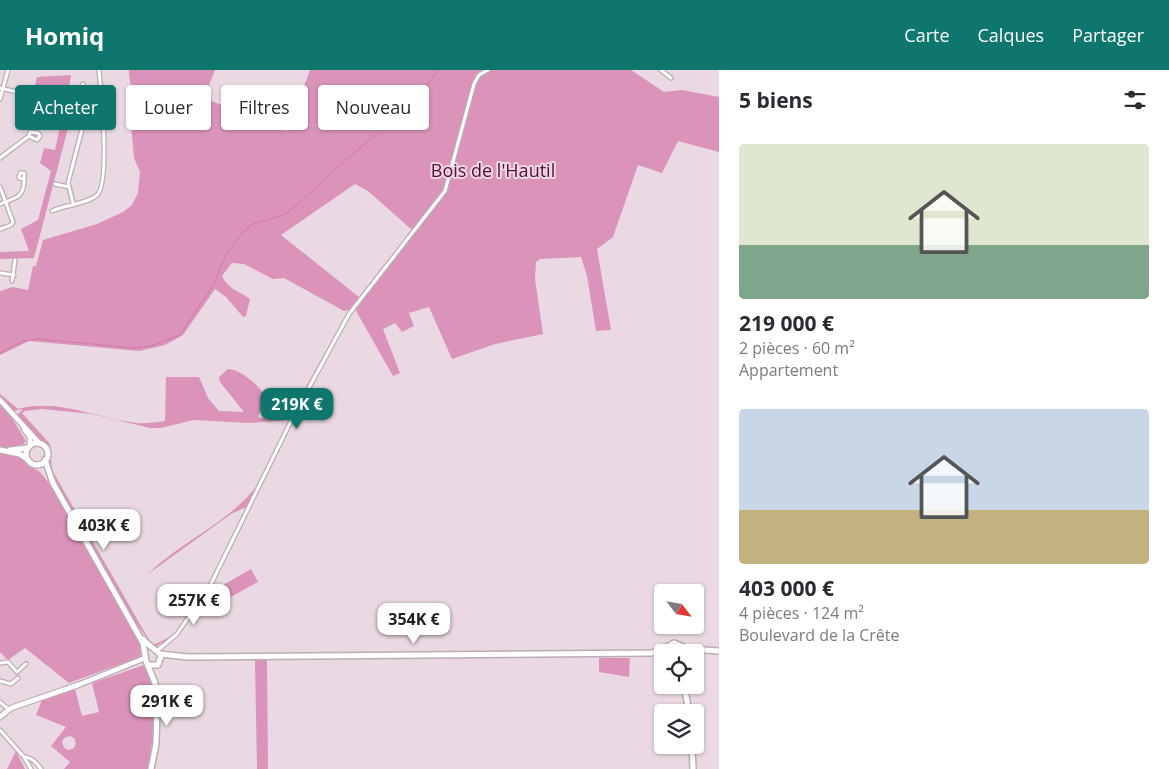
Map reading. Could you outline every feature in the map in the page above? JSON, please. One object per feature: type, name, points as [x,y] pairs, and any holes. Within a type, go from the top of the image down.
[{"type":"main road","points":[[1,450],[40,444],[47,451],[45,460],[54,483],[136,628],[143,643],[155,683]]},
{"type":"main road","points":[[27,459],[29,447]]},
{"type":"main road","points":[[1,450],[20,454],[37,464],[54,483]]},
{"type":"main road","points":[[37,464],[45,460]]},
{"type":"main road","points":[[136,628],[157,651],[178,657],[654,652]]},
{"type":"main road","points":[[704,649],[719,651]]},
{"type":"main road","points":[[147,660],[157,651]]},
{"type":"main road","points":[[151,769],[157,725],[155,683],[159,663],[157,651]]},
{"type":"main road","points":[[650,653],[654,654]]},
{"type":"main road","points":[[147,660],[159,663],[178,657]]},
{"type":"main road","points":[[692,754],[693,769]]},
{"type":"street","points":[[0,99],[1,88],[8,70]]},
{"type":"street","points":[[99,70],[100,85]]},
{"type":"street","points":[[157,651],[177,634],[210,586],[349,314],[445,191],[474,84],[479,76],[488,70]]},
{"type":"street","points":[[661,70],[671,78]]},
{"type":"street","points":[[1,88],[15,92]]},
{"type":"street","points":[[73,203],[69,187],[82,130]]},
{"type":"street","points":[[52,211],[93,198],[99,194],[103,186],[102,130]]},
{"type":"street","points":[[0,158],[29,136]]},
{"type":"street","points":[[2,203],[21,193],[25,185],[24,179]]},
{"type":"street","points":[[55,184],[69,187]]},
{"type":"street","points":[[0,188],[2,203],[13,222],[11,225],[0,228]]},
{"type":"street","points":[[12,281],[15,260]]},
{"type":"street","points":[[0,272],[14,275]]},
{"type":"street","points":[[0,401],[40,444]]},
{"type":"street","points":[[0,401],[29,436],[29,447]]},
{"type":"street","points":[[0,717],[8,709],[147,660]]},
{"type":"street","points":[[0,663],[8,662],[17,672],[26,664]]},
{"type":"street","points":[[0,681],[11,684],[18,678]]},
{"type":"street","points":[[0,702],[8,709]]},
{"type":"street","points":[[0,730],[24,757],[31,769]]},
{"type":"street","points":[[24,757],[28,757],[36,762],[41,769]]},
{"type":"green space","name":"Bois de l'Hautil","points":[[129,70],[215,70],[209,85],[131,85]]},
{"type":"green space","name":"Bois de l'Hautil","points":[[310,70],[631,70],[664,92],[682,90],[719,97],[719,152],[678,141],[662,173],[638,165],[613,237],[597,249],[611,330],[596,331],[587,276],[581,257],[540,259],[536,262],[535,279],[543,334],[495,344],[452,359],[429,307],[409,313],[414,326],[402,332],[395,323],[383,329],[400,373],[393,376],[355,309],[344,311],[284,278],[273,279],[244,264],[232,263],[222,276],[231,287],[250,299],[246,316],[243,317],[226,297],[215,289],[183,335],[165,345],[139,351],[29,341],[0,355],[0,291],[13,287],[28,290],[33,266],[36,266],[43,240],[97,224],[123,212],[132,205],[138,193],[140,172],[134,158],[132,130],[211,130],[211,101],[221,105],[221,130],[308,130],[308,85],[304,85]],"holes":[[[355,184],[368,191],[412,230],[359,297],[281,235]]]},
{"type":"green space","points":[[71,75],[70,85],[35,85],[37,77]]},
{"type":"green space","points":[[59,130],[68,130],[34,258],[0,259],[0,252],[29,251],[21,229],[38,220],[51,171],[40,163],[44,148],[55,150]]},
{"type":"green space","points":[[347,313],[294,413],[290,416],[282,417],[290,420],[285,431],[289,420],[249,423],[194,420],[161,428],[150,428],[92,414],[42,409],[22,413],[50,444],[52,470],[151,642],[136,624],[51,473],[49,450],[17,415],[23,409],[13,411],[0,398],[0,394],[18,409],[48,406],[78,410],[123,421],[147,423],[165,421],[166,377],[199,377],[208,398],[219,411],[244,412],[220,382],[219,377],[228,369],[245,376],[264,394],[267,399],[258,416],[259,418],[291,414]]},
{"type":"green space","points":[[0,405],[12,418],[26,441],[20,448],[0,448]]},
{"type":"green space","points":[[0,452],[18,455],[28,466],[39,471],[50,484],[137,638],[142,648],[140,657],[69,683],[25,648],[8,660],[0,652]]},
{"type":"green space","points":[[263,475],[210,582],[246,507],[231,514],[148,574],[174,552],[232,511],[255,488]]},
{"type":"green space","points":[[251,569],[258,582],[216,605],[209,593]]},
{"type":"green space","points":[[181,626],[174,636],[155,647],[153,644],[170,636]]},
{"type":"green space","points":[[599,658],[630,658],[629,677],[599,672]]},
{"type":"green space","points":[[255,660],[267,660],[268,769],[257,769]]},
{"type":"green space","points":[[144,665],[149,673],[154,699],[153,731],[148,769],[64,769],[70,762],[51,746],[66,727],[36,715],[42,700],[75,689],[82,716],[99,712],[92,683]],"holes":[[[70,736],[74,738],[76,743],[74,748],[69,750],[64,748],[62,742],[64,738]]]},
{"type":"green space","points":[[16,751],[25,769],[7,769]]},
{"type":"waterway","points":[[0,353],[24,341],[38,339],[135,348],[151,346],[180,335],[214,284],[226,255],[243,232],[253,224],[283,215],[296,206],[342,163],[413,104],[438,70]]}]
